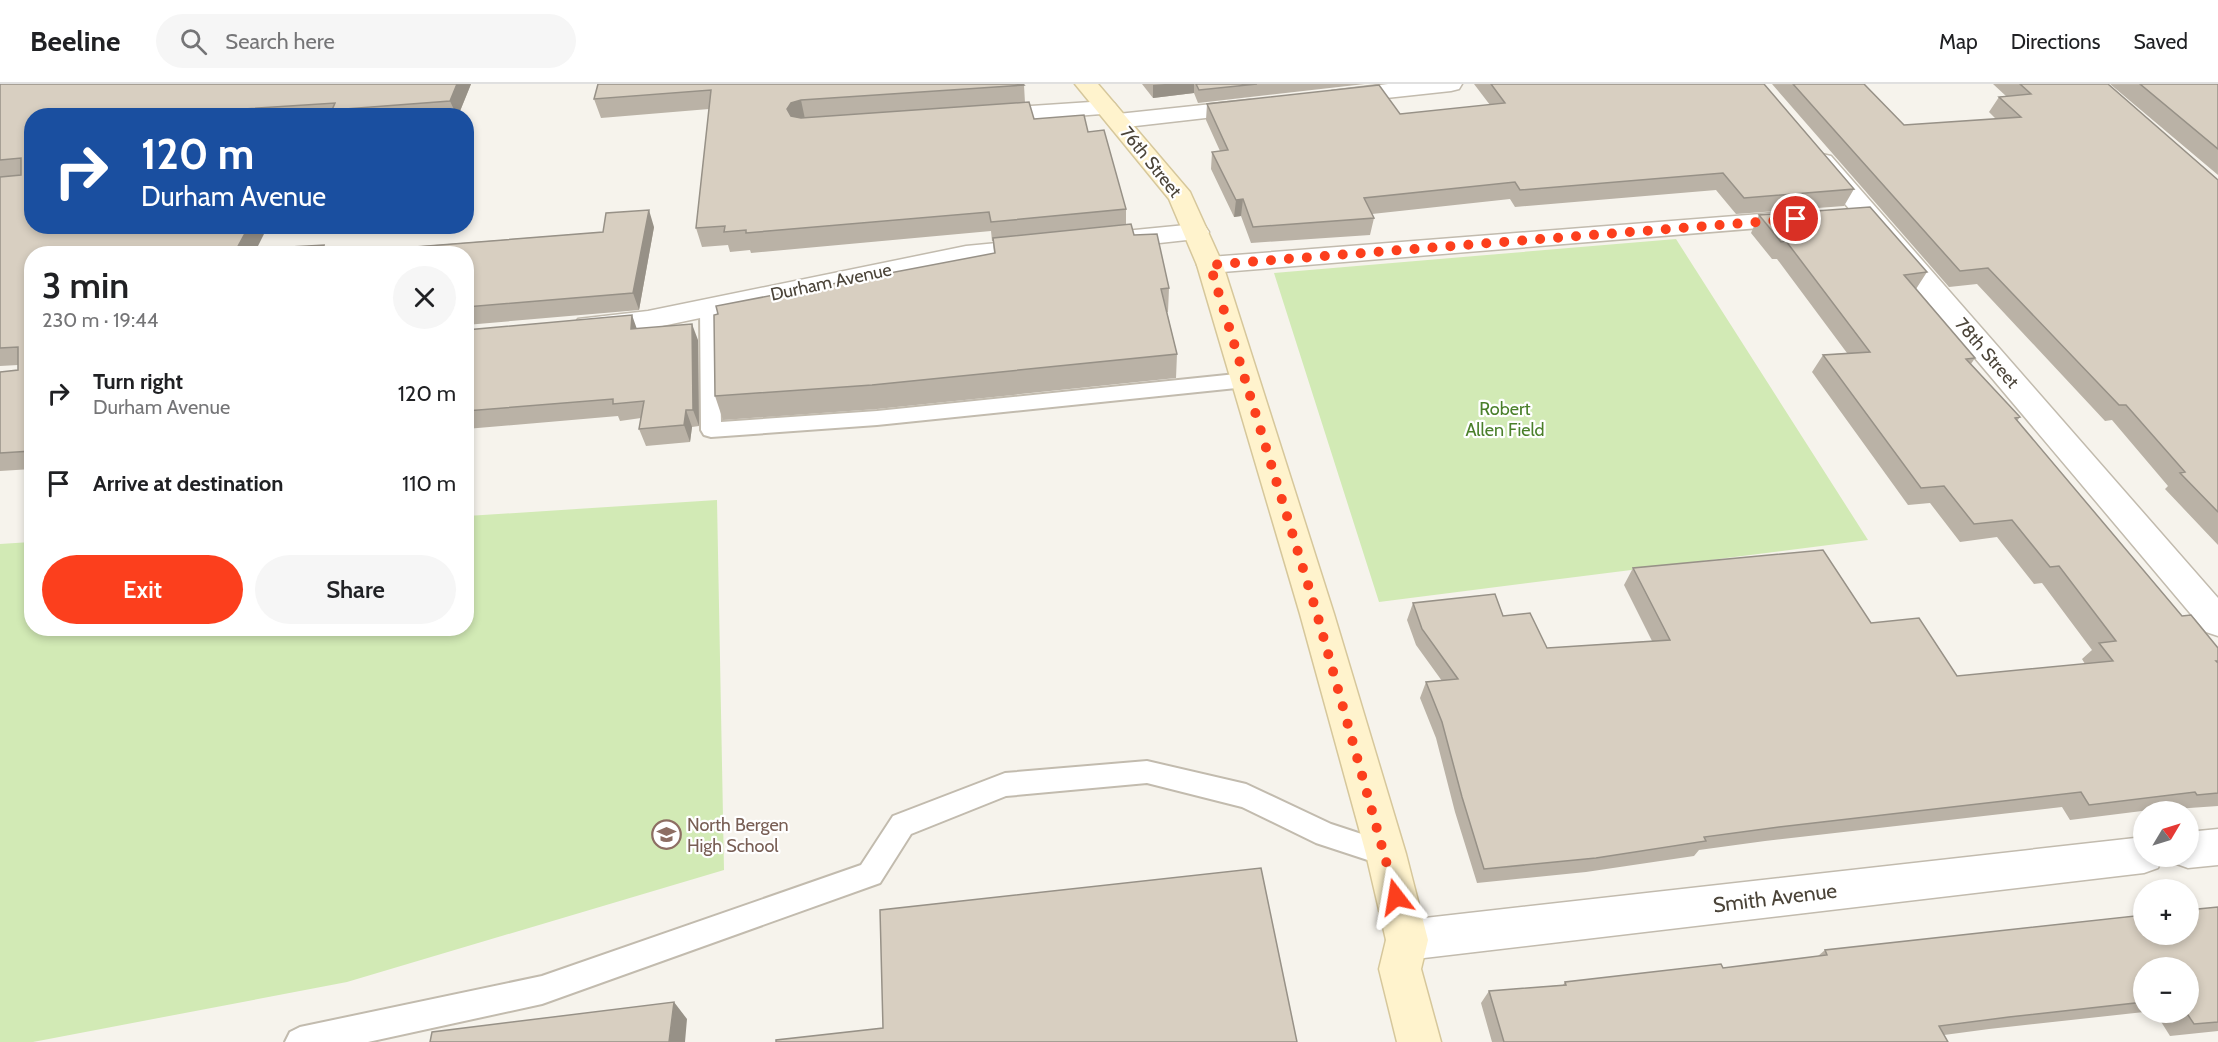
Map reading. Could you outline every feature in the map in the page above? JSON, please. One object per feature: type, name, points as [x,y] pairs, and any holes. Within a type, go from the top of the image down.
[{"type":"street","points":[[1318,99],[1451,84]]},
{"type":"street","points":[[966,117],[1104,104],[1271,104]]},
{"type":"street","name":"76th Street","points":[[1104,104],[1181,196],[1210,265],[1317,614],[1386,854],[1407,940],[1400,969],[1419,1042]]},
{"type":"street","name":"78th Street","points":[[1808,145],[1843,216],[2218,622]]},
{"type":"street","points":[[1210,265],[1843,216]]},
{"type":"street","name":"Durham Avenue","points":[[569,327],[648,320],[966,254],[1196,232]]},
{"type":"street","points":[[2199,849],[2218,847]]},
{"type":"street","name":"Smith Avenue","points":[[1407,940],[2133,856]]},
{"type":"lane","points":[[708,307],[711,430],[936,412],[1246,380]]},
{"type":"lane","points":[[300,1042],[542,990],[870,874],[902,825],[1005,785],[1147,772],[1246,796],[1325,834],[1386,854]]},
{"type":"green space","name":"Robert Allen Field","points":[[1676,239],[1868,540],[1379,602],[1274,273]]},
{"type":"green space","points":[[717,500],[724,870],[347,982],[33,1042],[0,1042],[0,544],[24,542],[24,636],[474,636],[474,516]]},
{"type":"building","points":[[0,84],[457,84],[450,101],[358,108],[333,108],[335,103],[259,108],[24,108],[24,234],[245,234],[238,246],[24,246],[24,452],[0,453],[0,372],[18,370],[18,347],[0,348],[0,177],[21,175],[21,158],[0,160]]},
{"type":"building","points":[[598,84],[1023,84],[801,100],[791,103],[787,109],[791,116],[801,118],[1029,102],[1034,119],[1084,115],[1088,132],[1104,130],[1126,209],[991,222],[989,212],[746,233],[746,230],[724,232],[725,226],[696,228],[711,90],[594,99]]},
{"type":"building","points":[[1196,84],[1257,84],[1199,90]]},
{"type":"building","points":[[1491,84],[1764,84],[1854,189],[1744,198],[1723,173],[1520,190],[1515,182],[1364,198],[1374,218],[1253,227],[1243,199],[1236,200],[1212,152],[1228,150],[1207,104],[1379,85],[1400,114],[1505,103]]},
{"type":"building","points":[[1793,84],[1864,84],[1904,125],[2021,117],[1999,97],[2031,94],[2020,84],[2108,84],[2218,180],[2218,512],[2180,473],[2185,472],[2126,405],[2119,405],[1988,268],[1960,271]]},
{"type":"building","points":[[2140,84],[2218,84],[2218,149]]},
{"type":"building","points":[[1870,207],[1927,272],[1904,275],[1975,358],[1966,359],[2020,417],[2015,418],[2182,616],[2191,615],[2218,648],[2218,661],[2216,661],[2218,663],[2218,793],[2197,795],[2195,792],[2089,805],[2081,792],[1779,827],[1704,837],[1706,841],[1596,858],[1484,869],[1442,722],[1426,682],[1458,679],[1422,629],[1413,603],[1495,594],[1503,616],[1530,613],[1547,648],[1670,640],[1633,568],[1823,550],[1871,623],[1919,618],[1957,676],[2113,661],[2099,643],[2116,641],[2059,566],[2050,567],[2012,520],[1974,524],[1944,486],[1921,488],[1823,355],[1870,352],[1786,241],[1781,242],[1759,215]]},
{"type":"building","points":[[649,210],[633,293],[474,306],[474,246],[427,246],[603,232],[606,213]]},
{"type":"building","points":[[1131,224],[1134,235],[1157,234],[1169,288],[1161,289],[1177,354],[872,385],[715,396],[714,315],[718,314],[716,306],[995,253],[993,238]]},
{"type":"building","points":[[632,315],[631,329],[692,324],[693,410],[686,410],[684,425],[639,429],[644,401],[613,404],[613,399],[474,410],[474,329]]},
{"type":"building","points":[[1261,868],[1297,1042],[776,1042],[776,1040],[883,1028],[880,910]]},
{"type":"building","points":[[2218,907],[2218,1022],[2194,1024],[2193,1023],[2199,1023],[2199,957],[2133,957],[2133,1003],[1939,1026],[1948,1042],[1504,1042],[1489,991],[1566,985],[1565,982],[1721,964],[1723,968],[1827,955],[1825,950],[2133,916],[2133,945],[2199,945],[2199,909]]},
{"type":"building","points":[[674,1002],[669,1042],[430,1042],[432,1032]]},
{"type":"place","name":"North Bergen High School","points":[[666,835]]},
{"type":"route","points":[[1396,897],[1386,854],[1317,614],[1210,265],[1796,219]]}]
